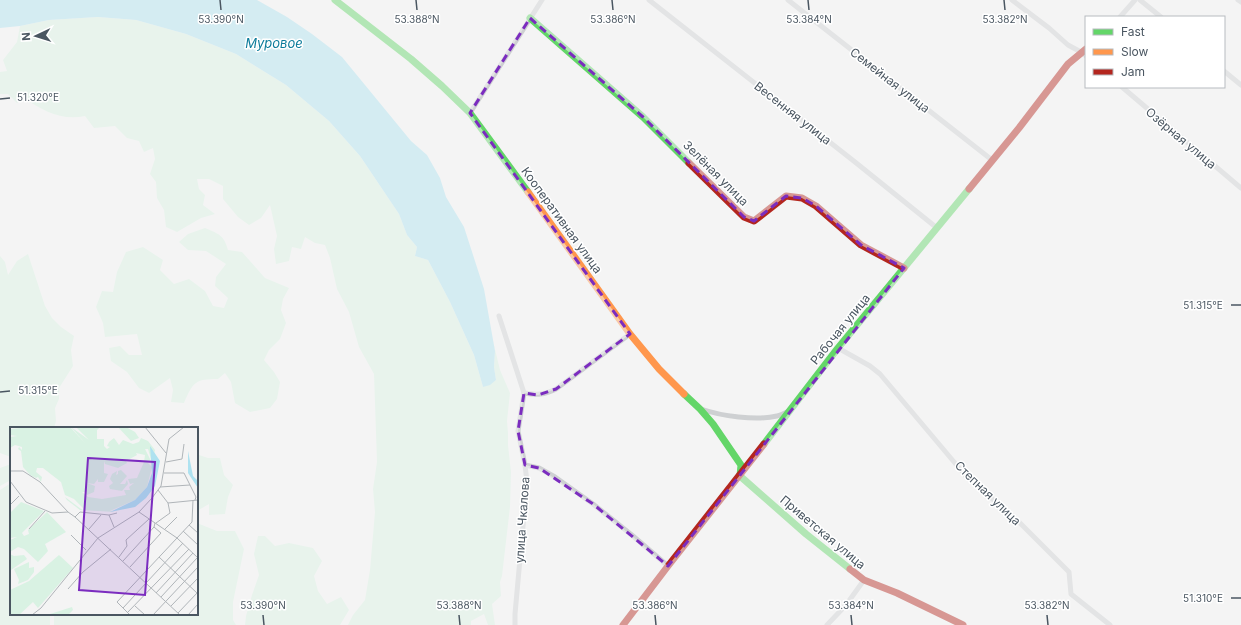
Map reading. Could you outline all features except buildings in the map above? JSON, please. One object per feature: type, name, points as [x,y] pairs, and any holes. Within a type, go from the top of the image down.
[{"type":"street","name":"Кооперативная улица","points":[[335,0],[411,59],[470,113],[630,334],[659,368],[713,424],[741,465],[740,476]]},
{"type":"street","points":[[470,113],[542,0]]},
{"type":"street","name":"Весенняя улица","points":[[649,0],[937,228]]},
{"type":"street","name":"Семейная улица","points":[[788,0],[992,160]]},
{"type":"street","points":[[1012,0],[1049,28],[1068,46],[1084,53]]},
{"type":"street","points":[[1121,16],[1134,0]]},
{"type":"street","points":[[1140,0],[1159,16]]},
{"type":"street","name":"Зелёная улица","points":[[530,18],[643,117],[744,217],[754,221],[763,215],[776,202],[786,196],[802,198],[816,206],[861,245],[904,268]]},
{"type":"street","name":"Рабочая улица","points":[[622,625],[740,476],[838,348],[1019,128],[1068,64],[1084,53]]},
{"type":"street","points":[[1225,71],[1241,85]]},
{"type":"street","name":"Озёрная улица","points":[[1123,88],[1241,188]]},
{"type":"street","name":"улица Чкалова","points":[[499,316],[524,393],[518,431],[527,482],[515,625]]},
{"type":"street","points":[[524,393],[538,395],[548,393],[556,389],[630,334]]},
{"type":"street","name":"Степная улица","points":[[838,348],[870,366],[880,374],[966,475],[1019,522],[1069,572],[1071,594],[1110,625]]},
{"type":"street","points":[[700,409],[727,416],[760,418],[776,416],[790,411]]},
{"type":"street","points":[[525,465],[538,468],[555,477],[593,504],[668,566]]},
{"type":"street","name":"Приветская улица","points":[[740,476],[806,534],[864,580],[897,593],[963,625]]},
{"type":"street","points":[[827,625],[846,605],[864,580]]},
{"type":"highlighted area","points":[[530,18],[643,117],[744,217],[754,221],[786,196],[802,198],[816,206],[861,245],[904,268],[668,566],[593,504],[539,468],[525,465],[518,431],[524,393],[538,395],[556,389],[630,334],[470,113]]},
{"type":"green space","points":[[98,17],[136,20],[186,34],[236,54],[286,85],[329,121],[360,156],[399,214],[407,235],[417,247],[415,256],[428,260],[450,302],[474,355],[483,387],[496,380],[494,367],[495,351],[492,337],[500,370],[510,393],[507,421],[511,472],[510,507],[500,582],[501,596],[492,604],[495,625],[488,625],[484,614],[471,621],[471,625],[348,625],[353,615],[365,600],[370,570],[375,512],[373,489],[377,462],[374,374],[359,347],[349,312],[337,289],[330,258],[325,245],[315,243],[305,237],[301,249],[292,247],[289,261],[276,264],[274,249],[277,236],[270,205],[261,218],[249,225],[238,217],[223,199],[223,186],[209,179],[197,179],[199,189],[205,195],[203,205],[215,214],[201,218],[177,232],[166,227],[164,210],[157,198],[156,182],[150,174],[155,159],[153,148],[144,152],[139,141],[127,138],[115,126],[94,128],[85,116],[68,117],[53,114],[24,98],[17,103],[8,94],[0,94],[0,72],[7,71],[3,60],[17,42],[20,26],[49,20]]},
{"type":"green space","points":[[205,228],[223,238],[228,250],[242,252],[265,278],[289,288],[283,299],[281,310],[286,323],[280,339],[269,350],[264,360],[280,382],[277,399],[270,408],[250,412],[235,403],[231,382],[225,373],[218,379],[204,380],[196,383],[190,390],[184,403],[171,402],[173,390],[170,378],[149,393],[139,388],[127,372],[111,361],[109,348],[120,346],[129,355],[142,355],[137,334],[105,337],[103,323],[96,307],[102,291],[113,292],[117,272],[126,252],[143,247],[163,260],[160,270],[174,284],[189,279],[205,291],[213,306],[224,308],[228,298],[215,286],[216,277],[226,264],[206,251],[188,250],[179,242],[188,234]]},
{"type":"green space","points":[[28,254],[45,306],[52,318],[61,327],[74,336],[71,350],[73,366],[59,388],[59,399],[55,408],[56,421],[54,427],[10,427],[10,457],[0,453],[0,256],[5,262],[8,275],[17,261]]},
{"type":"green space","points":[[199,455],[208,458],[220,458],[224,475],[233,485],[228,497],[225,514],[209,515],[209,504],[198,510]]},
{"type":"green space","points":[[10,464],[10,481],[0,486],[0,468]]},
{"type":"green space","points":[[10,484],[10,615],[50,615],[50,625],[0,625],[0,490]]},
{"type":"green space","points":[[198,523],[217,531],[235,531],[244,549],[233,602],[233,620],[236,625],[54,625],[54,615],[198,615]]},
{"type":"green space","points":[[258,536],[265,536],[275,546],[289,543],[313,548],[322,561],[314,576],[318,591],[327,604],[341,597],[349,610],[340,625],[245,625],[246,616],[259,575],[254,554]]},
{"type":"water","name":"Муровое","points":[[0,0],[257,0],[287,17],[312,34],[342,57],[411,141],[427,155],[440,178],[446,197],[464,227],[484,289],[495,351],[494,367],[496,380],[490,385],[483,387],[474,355],[450,302],[428,260],[415,256],[417,247],[407,235],[399,214],[360,156],[329,121],[286,85],[236,54],[186,34],[136,20],[98,17],[49,20],[20,26],[0,28]]},
{"type":"traffic: fast","points":[[335,0],[411,59],[470,113],[528,192]]},
{"type":"traffic: fast","points":[[530,18],[643,117],[689,163]]},
{"type":"traffic: fast","points":[[764,444],[838,348],[969,189]]},
{"type":"traffic: fast","points":[[684,394],[713,424],[741,465],[740,476],[806,534],[850,569]]},
{"type":"traffic: slow","points":[[528,192],[630,334],[659,369],[684,394]]},
{"type":"traffic: jam","points":[[969,189],[1019,128],[1068,64],[1085,50]]},
{"type":"traffic: jam","points":[[689,163],[744,217],[754,221],[786,196],[802,198],[816,206],[861,245],[904,268]]},
{"type":"traffic: jam","points":[[623,625],[764,444]]},
{"type":"traffic: jam","points":[[850,569],[864,580],[897,593],[963,625]]}]
